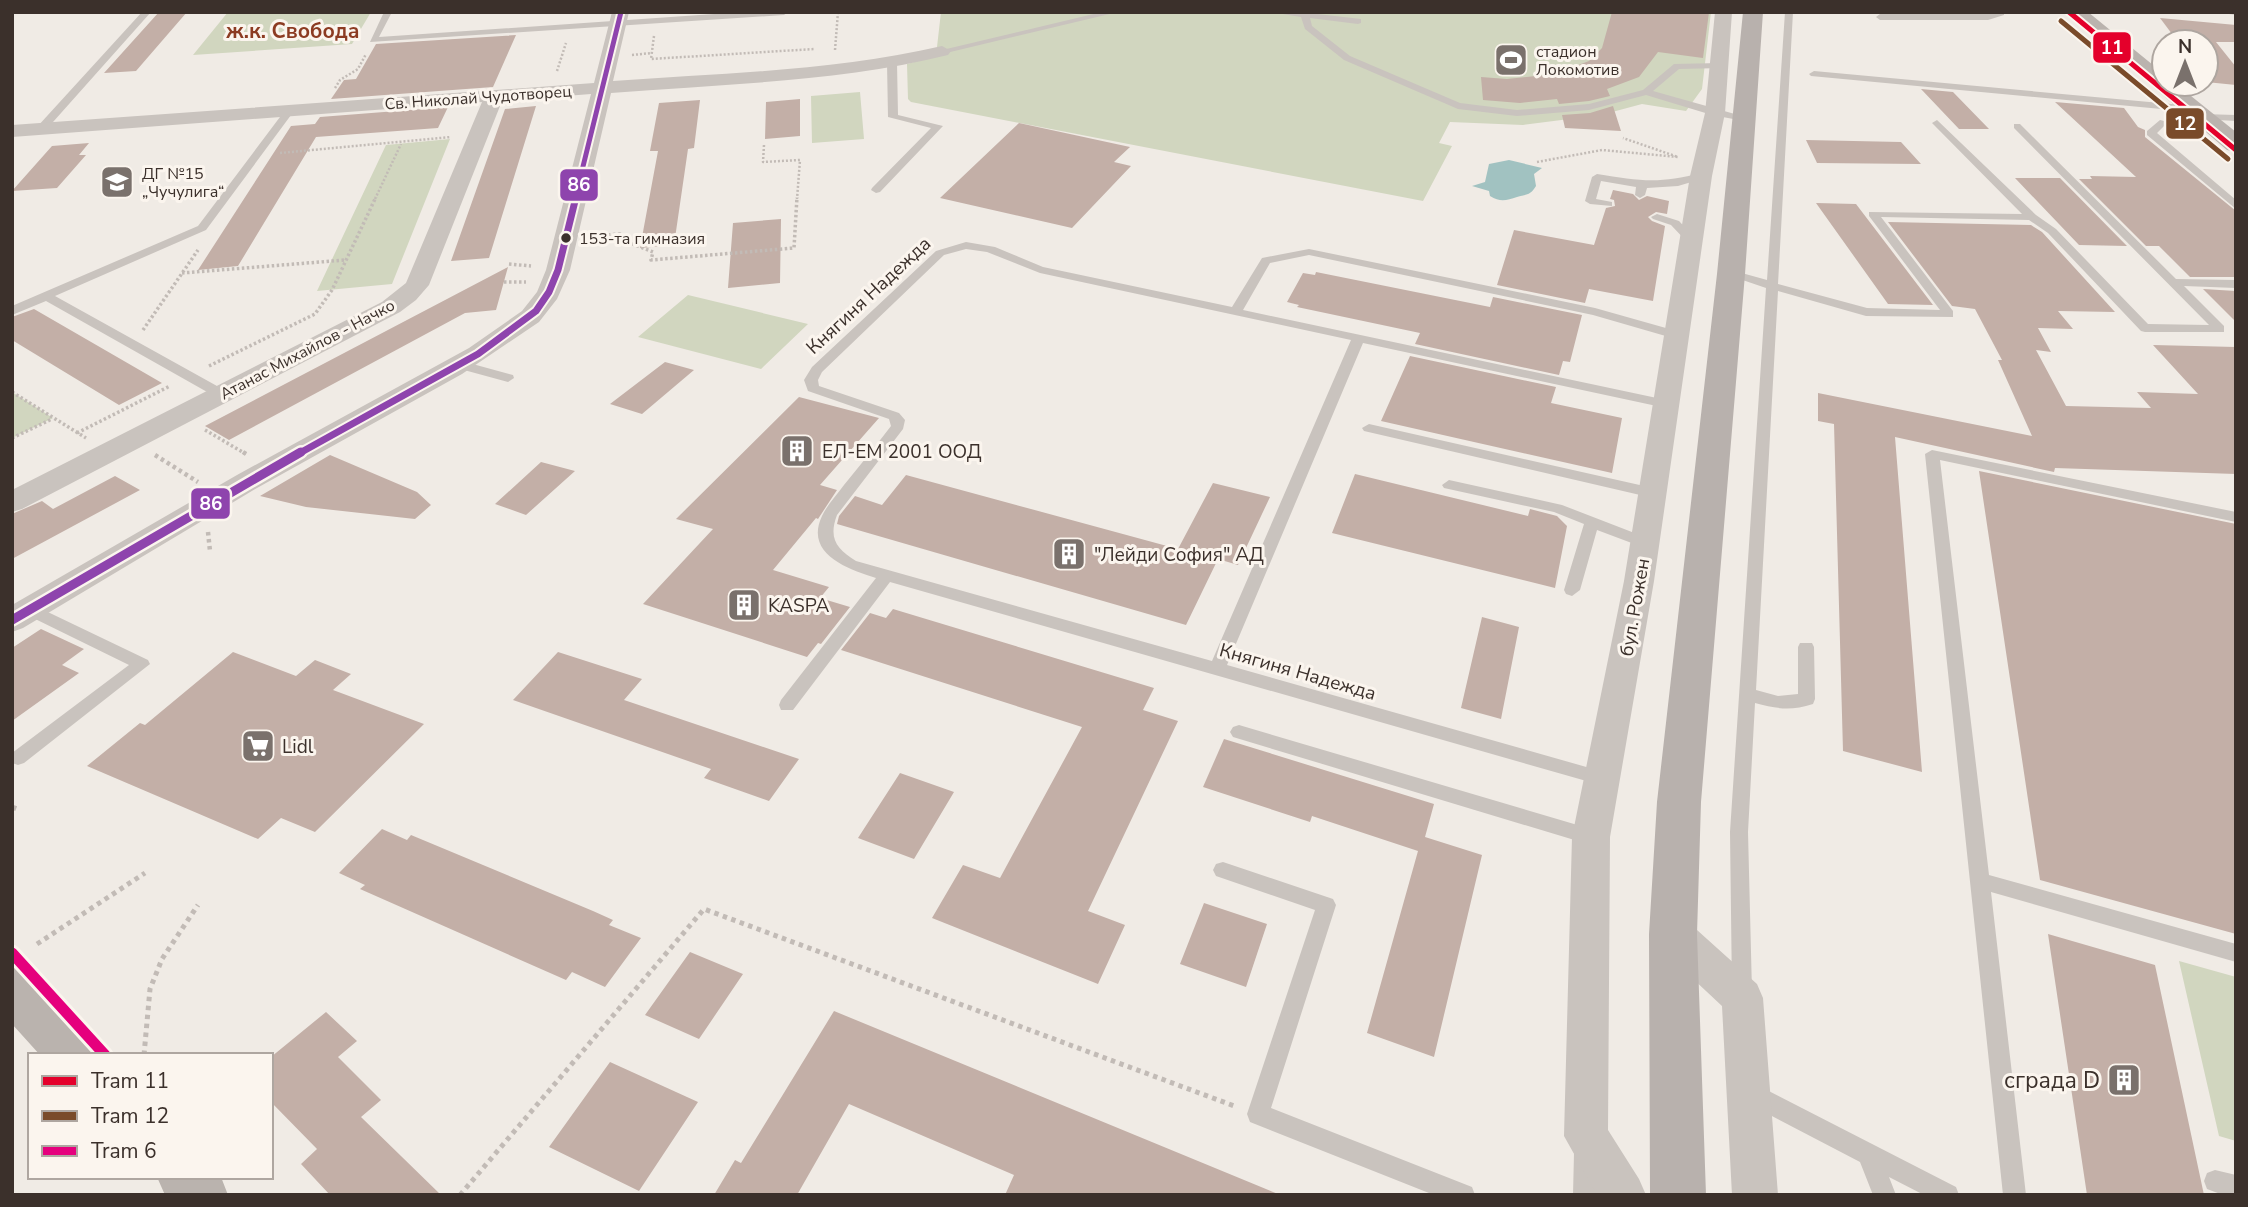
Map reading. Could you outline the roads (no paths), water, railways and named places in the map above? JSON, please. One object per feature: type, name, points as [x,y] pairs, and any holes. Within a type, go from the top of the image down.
[{"type":"main road","name":"бул. Рожен","points":[[1678,1195],[1673,934],[1679,802],[1731,274],[1730,115],[1753,12]]},
{"type":"street","name":"бул. Рожен","points":[[1586,1136],[1591,837],[1604,779],[1645,543],[1702,176],[1730,115],[1720,66],[1724,12]]},
{"type":"street","points":[[2075,12],[2236,145]]},
{"type":"street","points":[[21,614],[219,496],[458,364],[523,322],[543,305],[552,289],[619,18]]},
{"type":"street","name":"Св. Николай Чудотворец","points":[[12,131],[830,71],[892,63],[942,51]]},
{"type":"street","name":"Атанас Михайлов - Начко","points":[[12,502],[391,307],[408,295],[417,285],[495,95]]},
{"type":"street","points":[[1673,934],[1742,998],[1755,1195]]},
{"type":"street","points":[[12,987],[72,1053]]},
{"type":"street","points":[[1586,1136],[1623,1195]]},
{"type":"lane","points":[[40,129],[147,12]]},
{"type":"lane","points":[[388,12],[373,40],[571,27],[619,18],[657,21],[784,12]]},
{"type":"lane","points":[[942,51],[1114,12]]},
{"type":"lane","points":[[1273,12],[1358,21]]},
{"type":"lane","points":[[1742,998],[1739,832],[1789,12]]},
{"type":"lane","points":[[1880,17],[1988,17],[2000,15],[2000,12]]},
{"type":"lane","points":[[1305,17],[1308,27],[1347,58],[1458,106],[1517,113],[1589,107],[1646,92],[1677,66],[1720,66]]},
{"type":"lane","points":[[876,190],[938,126],[893,117],[892,63]]},
{"type":"lane","points":[[1814,74],[2236,118]]},
{"type":"lane","points":[[1646,92],[1730,115]]},
{"type":"lane","points":[[12,311],[202,228],[289,111]]},
{"type":"lane","points":[[2164,122],[2151,133],[2236,206]]},
{"type":"lane","points":[[1937,123],[2032,217],[2052,231],[2145,328],[2220,329],[2017,126]]},
{"type":"lane","points":[[1608,204],[1590,201],[1597,177],[1641,190],[1702,176]]},
{"type":"lane","points":[[1731,274],[1866,312],[1949,314],[1873,214],[2032,217]]},
{"type":"lane","points":[[1657,217],[1675,223],[1693,242]]},
{"type":"lane","name":"Княгиня Надежда","points":[[1604,779],[851,565],[835,555],[825,541],[824,528],[830,514],[898,426],[898,420],[894,416],[813,388],[811,380],[817,370],[940,253],[961,246],[998,250],[1025,265],[1041,270],[1666,404]]},
{"type":"lane","points":[[1236,311],[1266,260],[1308,252],[1595,312],[1676,335]]},
{"type":"lane","points":[[2173,282],[2236,284]]},
{"type":"lane","points":[[46,296],[221,394]]},
{"type":"lane","points":[[1217,669],[1359,337]]},
{"type":"lane","points":[[458,364],[508,378]]},
{"type":"lane","points":[[1369,428],[1653,493]]},
{"type":"lane","points":[[2015,1195],[1932,454],[2236,517]]},
{"type":"lane","points":[[1448,485],[1558,508],[1645,543]]},
{"type":"lane","points":[[1572,590],[1592,522]]},
{"type":"lane","points":[[787,705],[886,576]]},
{"type":"lane","points":[[18,758],[142,664],[21,614]]},
{"type":"lane","points":[[1748,694],[1777,703],[1807,699],[1806,647]]},
{"type":"lane","points":[[1239,732],[1591,837]]},
{"type":"lane","points":[[1223,870],[1326,905],[1258,1114],[1464,1195]]},
{"type":"lane","points":[[1981,881],[2236,953]]},
{"type":"lane","points":[[1747,1092],[1948,1195]]},
{"type":"lane","points":[[1584,1195],[1586,1136]]},
{"type":"lane","points":[[1868,1153],[1885,1195]]},
{"type":"water","points":[[1509,160],[1542,168],[1534,174],[1536,186],[1530,193],[1501,200],[1490,196],[1489,191],[1472,186],[1485,182],[1489,164]]},
{"type":"tram line","name":"11","points":[[2069,12],[2236,150]]},
{"type":"tram line","name":"12","points":[[2061,21],[2228,159]]},
{"type":"tram line","name":"6","points":[[12,953],[103,1053]]},
{"type":"place","name":"стадион Локомотив","points":[[1511,60]]},
{"type":"place","name":"ДГ №15 „Чучулига“","points":[[117,182]]},
{"type":"place","name":"153-та гимназия","points":[[566,238]]},
{"type":"place","name":"ЕЛ-ЕМ 2001 ООД","points":[[797,451]]},
{"type":"place","name":"\"Лейди София\" АД","points":[[1069,554]]},
{"type":"place","name":"KASPA","points":[[744,605]]},
{"type":"place","name":"Lidl","points":[[258,746]]},
{"type":"place","name":"сграда D","points":[[2124,1080]]},
{"type":"district","name":"ж.к. Свобода","points":[[293,31]]}]
